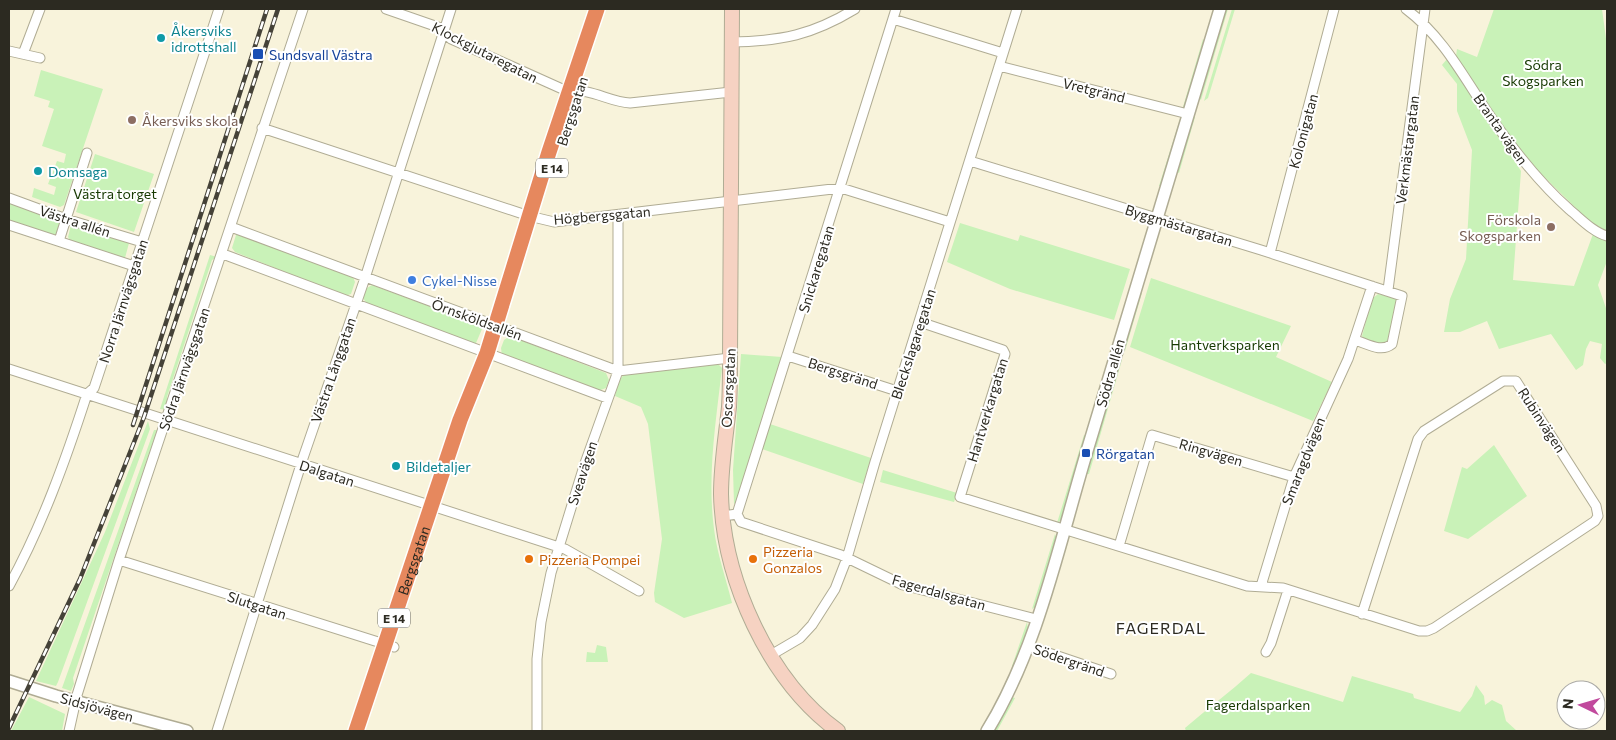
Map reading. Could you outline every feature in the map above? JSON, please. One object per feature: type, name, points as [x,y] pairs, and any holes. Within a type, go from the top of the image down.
[{"type":"highway","name":"Bergsgatan","points":[[574,91],[596,9]]},
{"type":"highway","name":"Bergsgatan","points":[[366,731],[390,646],[435,506],[469,423],[474,391],[574,91],[605,9]]},
{"type":"highway","name":"Bergsgatan","points":[[356,731],[390,646]]},
{"type":"main road","name":"Oscarsgatan","points":[[732,9],[730,358],[729,405],[722,463],[723,516],[729,554],[749,616],[788,681],[808,706],[838,731]]},
{"type":"street","points":[[23,54],[40,9]]},
{"type":"street","name":"Norra Järnvägsgatan","points":[[9,586],[24,558],[67,456],[88,394],[94,388],[219,9]]},
{"type":"street","name":"Södra Järnvägsgatan","points":[[69,731],[75,702],[119,560],[223,254],[262,128],[303,9]]},
{"type":"street","name":"Klockgjutaregatan","points":[[386,9],[438,27],[451,39],[574,91],[621,103],[731,92]]},
{"type":"street","name":"Västra Långgatan","points":[[217,731],[301,465],[365,278],[452,9]]},
{"type":"street","points":[[732,42],[764,41],[798,36],[828,25],[856,9]]},
{"type":"street","name":"Snickaregatan","points":[[737,514],[896,9]]},
{"type":"street","name":"Bleckslagaregatan","points":[[771,655],[800,638],[812,625],[835,589],[847,558],[897,391],[1017,9]]},
{"type":"street","name":"Södra allén","points":[[987,731],[1011,686],[1028,646],[1065,531],[1220,9]]},
{"type":"street","name":"Kolonigatan","points":[[1270,253],[1334,9]]},
{"type":"street","name":"Branta vägen","points":[[1406,9],[1423,23],[1455,60],[1486,110],[1532,174],[1596,232],[1607,236]]},
{"type":"street","name":"Verkmästargatan","points":[[1388,290],[1425,9]]},
{"type":"street","points":[[893,18],[1003,53]]},
{"type":"street","points":[[9,51],[40,58]]},
{"type":"street","name":"Vretgränd","points":[[999,66],[1188,114]]},
{"type":"street","name":"Högbergsgatan","points":[[262,128],[554,222],[840,188],[950,222]]},
{"type":"street","points":[[59,241],[87,153]]},
{"type":"street","name":"Byggmästargatan","points":[[970,161],[1388,290]]},
{"type":"street","name":"Västra allén","points":[[9,198],[66,219],[142,242]]},
{"type":"street","name":"Sveavägen","points":[[537,731],[537,659],[541,622],[558,547],[607,398],[618,371],[618,215]]},
{"type":"street","name":"Västra allén","points":[[9,225],[134,266]]},
{"type":"street","name":"Örnsköldsallén","points":[[231,226],[365,278],[618,371],[730,358]]},
{"type":"street","name":"Örnsköldsallén","points":[[223,254],[607,398]]},
{"type":"street","name":"Smaragdvägen","points":[[1261,586],[1294,477],[1355,340],[1372,286]]},
{"type":"street","points":[[1355,340],[1380,349],[1387,348],[1392,344],[1402,296],[1388,290]]},
{"type":"street","name":"Hantverkargatan","points":[[920,322],[1003,350],[1005,354],[960,497],[1065,531]]},
{"type":"street","name":"Bergsgränd","points":[[788,356],[897,391]]},
{"type":"street","name":"Dalgatan","points":[[9,369],[558,547],[639,591]]},
{"type":"street","name":"Rubinvägen","points":[[1502,381],[1516,381],[1591,498],[1597,510],[1598,516],[1595,521],[1428,631],[1419,631],[1362,614],[1418,439],[1424,431],[1502,381]]},
{"type":"street","name":"Ringvägen","points":[[1119,546],[1152,435],[1294,477]]},
{"type":"street","points":[[723,516],[737,514]]},
{"type":"street","name":"Fagerdalsgatan","points":[[737,514],[741,522],[847,558],[902,584],[1036,619]]},
{"type":"street","points":[[1065,531],[1247,586],[1288,590],[1362,614]]},
{"type":"street","name":"Slutgatan","points":[[119,560],[390,646]]},
{"type":"street","points":[[1266,652],[1271,643],[1288,590]]},
{"type":"street","name":"Södergränd","points":[[1028,646],[1111,674]]},
{"type":"street","name":"Sidsjövägen","points":[[9,681],[75,702],[187,731]]},
{"type":"green space","points":[[1226,9],[1228,9],[1201,100],[1199,98]]},
{"type":"green space","points":[[1232,9],[1235,9],[1208,98],[1204,101]]},
{"type":"green space","name":"Södra Skogsparken","points":[[1494,9],[1602,9],[1607,46],[1607,232],[1602,231],[1586,218],[1523,156],[1456,56],[1457,49],[1477,57]]},
{"type":"green space","points":[[1203,39],[1205,41],[1186,106],[1183,107]]},
{"type":"green space","points":[[1447,59],[1451,61],[1521,171],[1513,280],[1574,286],[1593,234],[1607,241],[1607,261],[1598,285],[1607,311],[1607,363],[1605,364],[1600,358],[1602,344],[1590,341],[1586,349],[1583,365],[1576,370],[1551,334],[1499,349],[1487,321],[1460,332],[1444,332],[1450,299],[1466,259],[1472,150],[1457,111],[1457,84],[1442,65]]},
{"type":"green space","points":[[41,70],[103,89],[64,205],[60,207],[32,197],[34,188],[54,195],[56,187],[48,184],[57,161],[64,163],[66,154],[42,146],[54,109],[48,107],[50,101],[34,96]]},
{"type":"green space","points":[[1181,116],[1162,186],[1159,186]]},
{"type":"green space","points":[[1193,117],[1195,117],[1179,173],[1177,172]]},
{"type":"green space","name":"Västra torget","points":[[95,154],[154,174],[134,232],[76,212]]},
{"type":"green space","points":[[9,202],[58,219],[60,223],[57,234],[54,235],[9,221]]},
{"type":"green space","points":[[960,223],[1018,241],[1020,235],[1130,269],[1114,320],[1010,289],[947,262]]},
{"type":"green space","points":[[75,224],[129,243],[125,258],[70,240],[68,237],[71,225]]},
{"type":"green space","points":[[241,234],[353,277],[355,282],[351,294],[345,296],[235,252],[232,248],[236,235]]},
{"type":"green space","points":[[210,255],[217,257],[212,260],[167,397],[168,407],[166,410],[160,409]]},
{"type":"green space","name":"Hantverksparken","points":[[1151,278],[1291,326],[1276,357],[1332,382],[1313,421],[1130,347]]},
{"type":"green space","points":[[372,285],[480,325],[482,329],[476,343],[472,344],[367,304],[363,298],[367,288]]},
{"type":"green space","points":[[1142,293],[1125,351],[1123,350]]},
{"type":"green space","points":[[1378,294],[1396,298],[1397,302],[1388,343],[1385,346],[1364,339],[1362,336],[1372,299]]},
{"type":"green space","points":[[510,336],[606,373],[609,380],[606,388],[598,391],[502,356],[501,348],[504,340]]},
{"type":"green space","points":[[741,354],[782,357],[738,501],[734,504],[733,470]]},
{"type":"green space","points":[[1120,359],[1122,360],[1089,474],[1086,474]]},
{"type":"green space","points":[[718,364],[722,368],[713,448],[712,509],[717,548],[732,603],[684,618],[655,602],[654,593],[662,539],[648,424],[641,407],[615,396],[619,381],[624,375],[655,369]]},
{"type":"green space","points":[[148,421],[150,429],[58,682],[56,686],[36,681],[105,532]]},
{"type":"green space","points":[[770,424],[871,458],[863,484],[762,449]]},
{"type":"green space","points":[[154,430],[157,430],[73,678],[74,684],[71,691],[62,688]]},
{"type":"green space","points":[[1084,435],[1086,436],[1061,520],[1057,523]]},
{"type":"green space","points":[[1494,445],[1527,496],[1468,539],[1444,531],[1462,467],[1467,469]]},
{"type":"green space","points":[[883,470],[957,493],[954,502],[880,482]]},
{"type":"green space","points":[[1055,534],[1056,537],[1035,607],[1032,609]]},
{"type":"green space","points":[[1027,622],[1028,629],[1014,666],[1012,666]]},
{"type":"green space","points":[[597,645],[606,647],[608,662],[586,662],[587,652],[595,653]]},
{"type":"green space","name":"Fagerdalsparken","points":[[1251,673],[1343,702],[1352,676],[1413,694],[1414,698],[1460,712],[1472,696],[1476,685],[1484,696],[1485,705],[1492,700],[1502,705],[1506,721],[1517,731],[1186,731],[1185,728]]},
{"type":"green space","points":[[29,697],[65,714],[62,731],[11,731]]},
{"type":"green space","points":[[1012,697],[1015,698],[997,731],[994,731]]},
{"type":"railway","points":[[133,425],[267,9]]},
{"type":"railway","points":[[9,728],[80,579],[144,417],[278,9]]},
{"type":"place","name":"Åkersviks idrottshall","points":[[161,38]]},
{"type":"place","name":"Sundsvall Västra","points":[[258,54]]},
{"type":"place","name":"Åkersviks skola","points":[[132,120]]},
{"type":"place","name":"Domsaga","points":[[38,171]]},
{"type":"place","name":"Förskola Skogsparken","points":[[1551,227]]},
{"type":"place","name":"Cykel-Nisse","points":[[412,280]]},
{"type":"place","name":"Rörgatan","points":[[1086,453]]},
{"type":"place","name":"Bildetaljer","points":[[396,466]]},
{"type":"place","name":"Pizzeria Pompei","points":[[529,559]]},
{"type":"place","name":"Pizzeria Gonzalos","points":[[753,559]]},
{"type":"district","name":"FAGERDAL","points":[[1161,627]]}]
